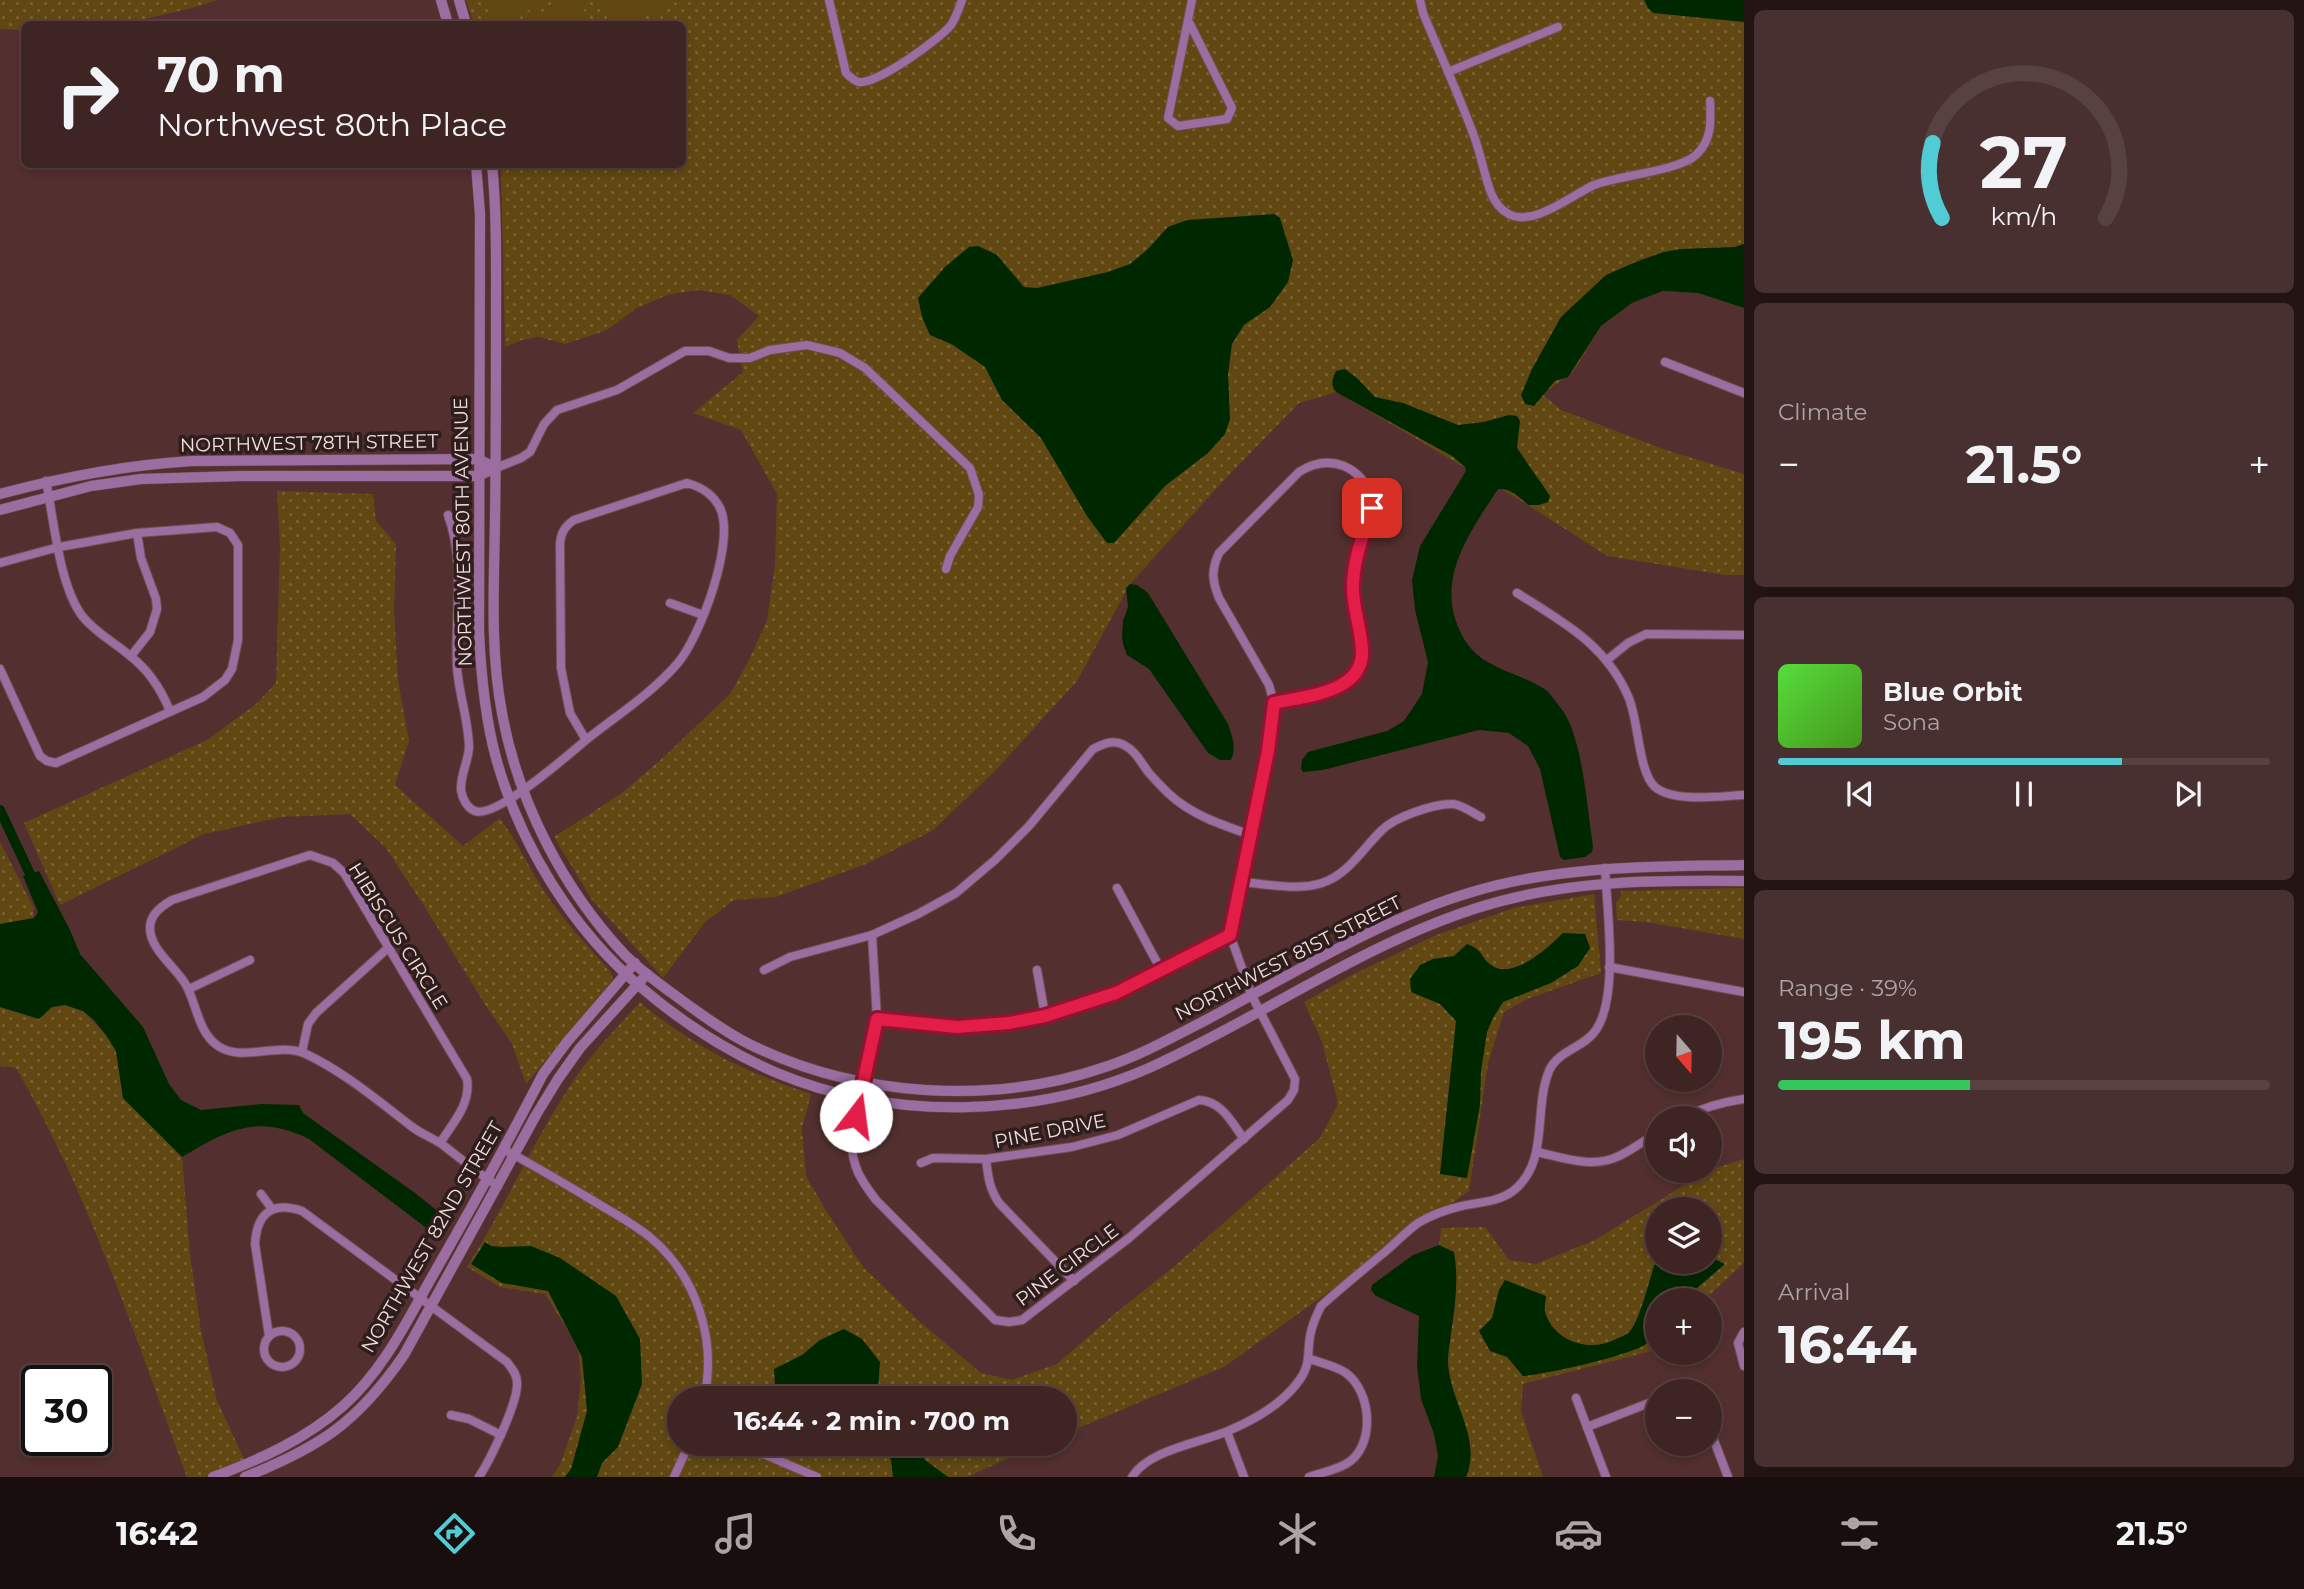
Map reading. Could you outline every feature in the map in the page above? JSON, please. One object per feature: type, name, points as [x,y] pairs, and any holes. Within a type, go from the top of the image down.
[{"type":"street","points":[[442,0],[447,21]]},
{"type":"street","points":[[458,0],[465,21]]},
{"type":"street","points":[[829,0],[846,73],[861,82],[881,76],[937,38],[951,25],[962,0]]},
{"type":"street","points":[[1188,20],[1231,108],[1227,120],[1178,126],[1168,118],[1192,0]]},
{"type":"street","points":[[1420,0],[1475,138],[1492,195],[1505,212],[1513,216],[1523,218],[1542,214],[1600,183],[1689,160],[1701,149],[1709,136],[1710,101]]},
{"type":"street","points":[[1448,72],[1558,27]]},
{"type":"street","name":"NORTHWEST 80TH AVENUE","points":[[476,168],[480,214],[478,476],[481,667],[495,756],[510,799],[545,873],[571,912],[625,975],[703,1034],[746,1058],[806,1083],[861,1098],[914,1105],[965,1107],[1018,1103],[1064,1095]]},
{"type":"street","name":"NORTHWEST 80TH AVENUE","points":[[492,168],[495,196],[496,668],[510,752],[539,828],[559,866],[584,904],[627,957],[706,1018],[749,1044],[810,1068],[865,1082],[913,1090],[1016,1088],[1060,1080]]},
{"type":"street","points":[[496,468],[530,452],[544,424],[557,410],[617,390],[685,351],[709,351],[729,358],[750,358],[767,351],[807,345],[840,352],[865,368],[970,468],[979,495],[978,508],[950,556],[946,569]]},
{"type":"street","points":[[1665,362],[1744,393]]},
{"type":"street","name":"NORTHWEST 78TH STREET","points":[[0,494],[46,481],[152,463],[478,459],[496,468]]},
{"type":"street","points":[[1260,1011],[1230,935],[1268,751],[1274,703],[1269,685],[1219,598],[1213,583],[1212,568],[1219,553],[1299,472],[1324,462],[1340,464],[1354,470],[1363,480],[1372,508],[1355,562],[1353,590],[1362,649],[1361,664],[1353,676],[1341,686],[1274,703]]},
{"type":"street","name":"NORTHWEST 78TH STREET","points":[[0,510],[91,486],[129,481],[182,477],[478,476],[496,468]]},
{"type":"street","points":[[46,481],[67,586],[75,604],[99,632],[145,668],[162,691],[170,711]]},
{"type":"street","points":[[448,514],[457,545],[457,668],[468,738],[468,761],[461,789],[468,807],[476,812],[484,812],[523,790],[657,684],[678,662],[692,640],[712,592],[725,533],[719,506],[710,494],[699,486],[687,483],[574,520],[561,533],[561,668],[570,713],[586,740]]},
{"type":"street","points":[[0,563],[59,547],[137,533],[217,527],[230,533],[238,545],[238,640],[232,669],[225,680],[203,697],[56,763],[40,756],[0,669]]},
{"type":"street","points":[[131,656],[150,632],[157,609],[141,558],[137,533]]},
{"type":"street","points":[[1517,593],[1587,639],[1607,660],[1628,696],[1646,773],[1655,787],[1674,796],[1744,795]]},
{"type":"street","points":[[670,603],[703,615]]},
{"type":"street","points":[[1607,660],[1628,642],[1646,634],[1744,635]]},
{"type":"street","points":[[764,970],[790,957],[873,935],[956,892],[995,860],[1029,826],[1093,749],[1107,742],[1121,743],[1134,751],[1150,775],[1170,796],[1191,811],[1251,835]]},
{"type":"street","points":[[1241,882],[1303,886],[1322,883],[1338,876],[1384,827],[1403,817],[1454,804],[1481,817]]},
{"type":"street","name":"HIBISCUS CIRCLE","points":[[440,1143],[467,1101],[467,1079],[344,873],[333,863],[310,855],[172,900],[153,916],[150,926],[152,939],[188,989],[207,1036],[218,1046],[230,1052],[272,1049],[302,1052],[328,1065],[498,1186]]},
{"type":"street","name":"NORTHWEST 81ST STREET","points":[[1060,1080],[1106,1067],[1151,1049],[1374,931],[1471,892],[1563,872],[1605,868],[1744,864]]},
{"type":"street","points":[[1132,1477],[1135,1471],[1151,1458],[1227,1432],[1259,1416],[1287,1396],[1301,1379],[1310,1359],[1313,1322],[1321,1306],[1418,1224],[1458,1207],[1490,1201],[1512,1192],[1527,1176],[1537,1152],[1549,1071],[1560,1056],[1592,1036],[1604,1019],[1609,967],[1605,868]]},
{"type":"street","name":"NORTHWEST 81ST STREET","points":[[1064,1095],[1145,1069],[1367,955],[1478,907],[1605,883],[1744,881]]},
{"type":"street","points":[[1117,888],[1161,970]]},
{"type":"street","name":"PINE CIRCLE","points":[[873,935],[877,1019],[851,1141],[852,1161],[861,1180],[876,1200],[995,1320],[1022,1320],[1074,1281],[1177,1198],[1288,1100],[1294,1090],[1294,1079],[1260,1011]]},
{"type":"street","points":[[877,1019],[957,1027],[1009,1023],[1045,1016],[1116,993],[1230,935]]},
{"type":"street","points":[[302,1052],[308,1024],[316,1013],[388,947]]},
{"type":"street","points":[[188,989],[250,960]]},
{"type":"street","name":"NORTHWEST 82ND STREET","points":[[213,1477],[259,1458],[313,1430],[344,1405],[369,1379],[389,1352],[543,1074],[635,963]]},
{"type":"street","points":[[1609,967],[1744,992]]},
{"type":"street","points":[[1037,970],[1045,1016]]},
{"type":"street","name":"NORTHWEST 82ND STREET","points":[[245,1477],[322,1442],[356,1414],[383,1386],[432,1306],[558,1079],[593,1033],[647,974]]},
{"type":"street","points":[[1710,1106],[1744,1099]]},
{"type":"street","name":"PINE DRIVE","points":[[921,1163],[933,1158],[986,1159],[1072,1147],[1118,1135],[1199,1100],[1209,1100],[1218,1105],[1244,1139]]},
{"type":"street","points":[[1537,1152],[1590,1163],[1619,1157],[1645,1141]]},
{"type":"street","points":[[503,1149],[635,1226],[656,1243],[684,1275],[701,1313],[705,1331],[709,1353],[706,1386]]},
{"type":"street","points":[[986,1159],[991,1191],[999,1203],[1074,1281]]},
{"type":"street","points":[[261,1194],[272,1209]]},
{"type":"street","points":[[269,1336],[279,1331],[292,1333],[300,1349],[296,1360],[280,1367],[270,1362],[264,1352],[265,1341],[269,1336],[255,1244],[256,1230],[262,1217],[272,1209],[288,1206],[302,1211],[420,1297],[507,1362],[515,1373],[518,1384],[501,1435],[479,1477]]},
{"type":"street","points":[[1744,1332],[1738,1343],[1744,1366]]},
{"type":"street","points":[[1309,1477],[1346,1464],[1357,1454],[1365,1440],[1366,1418],[1363,1399],[1356,1384],[1345,1372],[1310,1359]]},
{"type":"street","points":[[1576,1398],[1606,1477]]},
{"type":"street","points":[[1587,1427],[1645,1405]]},
{"type":"street","points":[[450,1415],[469,1419],[501,1435]]},
{"type":"street","points":[[1227,1432],[1244,1477]]},
{"type":"street","points":[[674,1477],[684,1456]]},
{"type":"street","points":[[768,1456],[817,1477]]},
{"type":"street","points":[[1720,1456],[1728,1477]]},
{"type":"shaded area","points":[[0,0],[217,0],[136,21],[21,21],[21,30],[0,29]]},
{"type":"shaded area","points":[[466,0],[1744,0],[1744,308],[1698,293],[1663,291],[1632,303],[1601,326],[1573,372],[1542,394],[1561,410],[1663,449],[1744,474],[1744,575],[1726,575],[1607,556],[1528,505],[1337,392],[1299,403],[1227,477],[1130,584],[1077,681],[995,771],[932,831],[866,864],[776,897],[734,900],[705,922],[663,978],[592,900],[554,837],[622,793],[731,693],[767,620],[775,566],[777,494],[741,430],[693,413],[743,372],[737,340],[759,316],[730,295],[698,290],[667,295],[637,308],[607,330],[565,344],[539,337],[505,347],[501,168],[686,168],[686,21],[473,21]]},
{"type":"shaded area","points":[[483,0],[551,0],[505,21],[493,21]]},
{"type":"shaded area","points":[[567,0],[580,0],[589,21],[522,21]]},
{"type":"shaded area","points":[[599,0],[681,0],[636,21],[609,21]]},
{"type":"shaded area","points":[[1644,0],[1744,0],[1744,22],[1653,13]]},
{"type":"shaded area","points":[[1274,214],[1280,218],[1293,260],[1288,282],[1270,307],[1244,325],[1232,344],[1228,374],[1230,419],[1225,434],[1208,453],[1165,486],[1114,543],[1107,543],[1087,516],[1041,438],[1002,400],[985,367],[953,345],[930,335],[918,298],[945,267],[969,247],[978,246],[997,255],[1024,287],[1037,288],[1108,272],[1130,264],[1168,227],[1187,220]]},
{"type":"shaded area","points":[[1744,244],[1744,308],[1698,293],[1663,291],[1632,303],[1601,326],[1568,377],[1555,381],[1534,406],[1525,404],[1521,395],[1561,317],[1606,275],[1664,252]]},
{"type":"shaded area","points":[[1345,369],[1375,397],[1403,403],[1458,425],[1509,415],[1517,416],[1520,421],[1517,448],[1550,496],[1548,502],[1528,505],[1511,492],[1498,489],[1459,557],[1451,593],[1453,612],[1462,636],[1475,653],[1495,666],[1546,690],[1563,711],[1580,757],[1586,795],[1593,846],[1592,852],[1585,857],[1564,860],[1560,857],[1540,769],[1528,746],[1509,733],[1479,730],[1323,770],[1303,772],[1301,769],[1302,760],[1308,752],[1387,731],[1404,721],[1422,694],[1428,662],[1415,610],[1412,580],[1420,546],[1466,471],[1452,456],[1336,392],[1332,384],[1333,377],[1336,371]]},
{"type":"shaded area","points":[[277,491],[373,494],[376,521],[396,544],[394,611],[398,680],[409,741],[395,785],[463,846],[500,818],[555,907],[610,971],[613,980],[526,1084],[512,1044],[426,909],[386,848],[350,814],[282,817],[204,834],[60,905],[24,823],[207,740],[255,705],[276,683],[280,547]]},
{"type":"shaded area","points":[[1130,584],[1137,585],[1148,593],[1228,724],[1234,747],[1231,760],[1220,760],[1208,753],[1149,669],[1127,655],[1122,636],[1128,607],[1126,588]]},
{"type":"shaded area","points":[[0,842],[34,908],[33,918],[0,924]]},
{"type":"shaded area","points":[[39,871],[80,954],[143,1027],[169,1084],[181,1100],[201,1110],[261,1104],[299,1105],[303,1113],[445,1217],[442,1228],[433,1233],[309,1139],[291,1131],[274,1127],[244,1128],[214,1139],[182,1157],[123,1098],[116,1051],[93,1019],[83,1011],[65,1005],[52,1007],[39,1019],[0,1007],[0,924],[34,918],[38,912],[23,876]]},
{"type":"shaded area","points":[[1744,888],[1744,939],[1647,922],[1617,920],[1616,903],[1621,891]]},
{"type":"shaded area","points":[[1594,894],[1601,973],[1527,999],[1504,1012],[1488,1063],[1469,1191],[1224,1367],[1077,1429],[1077,1386],[667,1386],[667,1456],[1013,1456],[967,1477],[552,1477],[560,1465],[577,1417],[581,1380],[578,1346],[545,1294],[500,1287],[467,1267],[568,1089],[593,1055],[640,1002],[679,1032],[721,1057],[764,1077],[811,1094],[802,1128],[806,1176],[863,1267],[920,1322],[981,1373],[1012,1380],[1057,1364],[1177,1264],[1320,1138],[1337,1106],[1337,1099],[1322,1042],[1304,1002],[1354,974],[1434,936],[1514,908]]},
{"type":"shaded area","points":[[1563,933],[1585,934],[1590,948],[1578,966],[1551,983],[1503,1002],[1487,1032],[1481,1071],[1480,1105],[1467,1178],[1440,1174],[1456,1021],[1440,1004],[1411,992],[1410,979],[1420,965],[1433,959],[1454,956],[1467,944],[1477,949],[1487,962],[1500,969],[1520,966]]},
{"type":"shaded area","points":[[65,1005],[83,1011],[106,1035],[116,1051],[123,1098],[182,1157],[190,1255],[201,1331],[217,1401],[245,1461],[205,1477],[187,1477],[110,1269],[67,1166],[16,1068],[0,1066],[0,1007],[39,1019],[52,1007]]},
{"type":"shaded area","points":[[1744,1159],[1744,1263],[1717,1288],[1645,1288],[1645,1353],[1523,1384],[1521,1411],[1543,1477],[1466,1477],[1469,1470],[1447,1362],[1455,1306],[1439,1245],[1441,1228],[1485,1227],[1509,1260],[1536,1264],[1595,1240],[1645,1209],[1645,1274],[1722,1274],[1722,1197],[1665,1197],[1688,1183],[1722,1183],[1722,1166]]},
{"type":"shaded area","points":[[485,1242],[491,1246],[531,1246],[560,1258],[616,1296],[640,1339],[642,1384],[618,1447],[602,1463],[597,1477],[565,1477],[571,1469],[587,1411],[582,1357],[548,1291],[502,1283],[471,1264]]},
{"type":"shaded area","points":[[1439,1245],[1454,1252],[1456,1292],[1448,1360],[1453,1390],[1468,1433],[1470,1462],[1466,1477],[1434,1477],[1438,1456],[1434,1434],[1421,1399],[1417,1366],[1419,1316],[1376,1296],[1371,1290],[1372,1285],[1413,1255]]},
{"type":"shaded area","points":[[1652,1274],[1713,1274],[1697,1288],[1647,1288]]},
{"type":"shaded area","points":[[1505,1280],[1546,1296],[1545,1312],[1556,1331],[1584,1345],[1606,1343],[1627,1334],[1645,1295],[1645,1344],[1606,1359],[1533,1375],[1523,1376],[1507,1357],[1490,1351],[1479,1331],[1492,1318],[1499,1290]]},
{"type":"shaded area","points":[[844,1329],[862,1339],[880,1362],[878,1386],[775,1385],[774,1369],[802,1355],[820,1340]]},
{"type":"shaded area","points":[[889,1456],[923,1456],[948,1477],[893,1477]]},
{"type":"waterway","points":[[0,810],[30,874]]},
{"type":"route","points":[[856,1116],[877,1019],[957,1027],[1009,1023],[1045,1016],[1116,993],[1230,935],[1268,751],[1274,703],[1341,686],[1353,676],[1361,664],[1362,649],[1353,590],[1355,562],[1372,508]]}]
